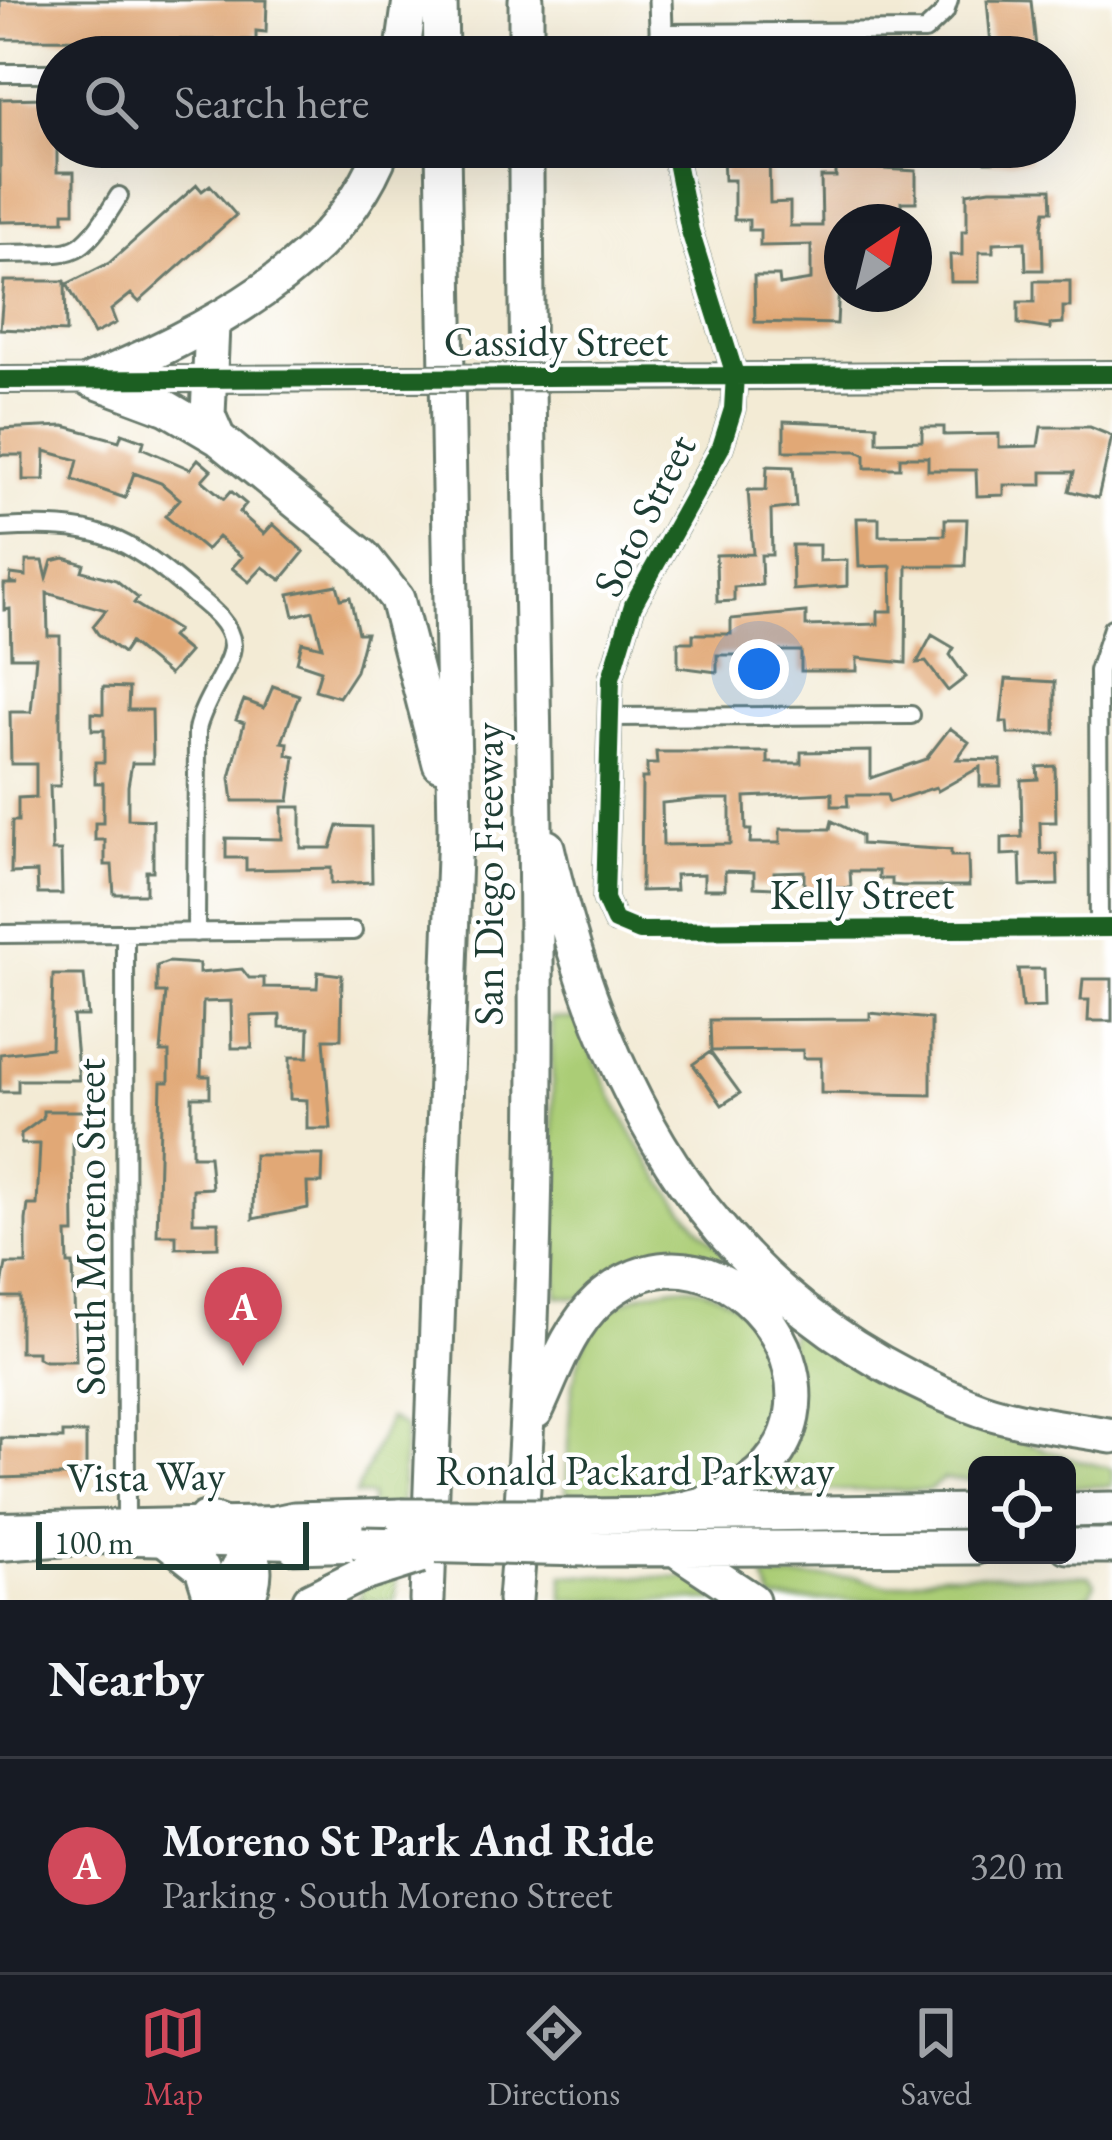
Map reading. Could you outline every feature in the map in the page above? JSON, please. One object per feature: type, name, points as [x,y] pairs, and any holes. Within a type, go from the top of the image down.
[{"type":"highway","points":[[405,36],[410,0]]},
{"type":"highway","points":[[440,0],[441,36]]},
{"type":"highway","points":[[526,0],[526,36]]},
{"type":"highway","points":[[92,380],[212,326],[306,258],[369,184],[375,168]]},
{"type":"highway","name":"San Diego Freeway","points":[[428,1600],[455,829],[443,168]]},
{"type":"highway","name":"San Diego Freeway","points":[[515,1600],[530,1424],[534,787],[526,168]]},
{"type":"highway","points":[[212,326],[208,415],[218,438]]},
{"type":"highway","points":[[92,380],[167,408],[218,438],[363,556],[397,599],[455,829]]},
{"type":"highway","points":[[534,787],[566,928],[605,1045],[682,1185],[795,1304],[970,1406],[1112,1436]]},
{"type":"highway","points":[[530,1424],[584,1315],[616,1287],[637,1277],[676,1272],[716,1278],[746,1296],[770,1319],[787,1347],[794,1394],[784,1436],[745,1484],[719,1499],[651,1515]]},
{"type":"highway","points":[[1076,1510],[1112,1509]]},
{"type":"highway","name":"Ronald Packard Parkway","points":[[470,1547],[587,1533],[651,1515],[968,1511]]},
{"type":"highway","points":[[205,1519],[219,1521],[249,1544],[255,1571],[247,1600]]},
{"type":"highway","points":[[216,1600],[262,1526],[294,1532]]},
{"type":"highway","name":"Vista Way","points":[[294,1532],[361,1546],[470,1547]]},
{"type":"highway","name":"Ronald Packard Parkway","points":[[361,1546],[587,1533],[674,1549],[968,1547]]},
{"type":"highway","points":[[170,1544],[202,1568],[216,1600]]},
{"type":"highway","points":[[310,1600],[361,1546]]},
{"type":"highway","points":[[1076,1546],[1112,1546]]},
{"type":"highway","points":[[674,1549],[752,1600]]},
{"type":"main road","name":"Cassidy Street","points":[[0,380],[1112,374]]},
{"type":"main road","name":"Vista Way","points":[[3,1537],[126,1520],[205,1519],[294,1532]]},
{"type":"main road","name":"Vista Way","points":[[3,1537],[249,1544]]},
{"type":"street","points":[[660,0],[662,33],[925,31],[949,0]]},
{"type":"street","points":[[0,73],[36,73]]},
{"type":"street","name":"Soto Street","points":[[615,921],[605,899],[611,678],[633,605],[657,554],[721,447],[735,376],[691,231],[678,168]]},
{"type":"street","points":[[0,254],[74,251],[89,244],[118,196]]},
{"type":"street","points":[[0,528],[90,529],[143,550],[220,617],[232,642],[228,666],[203,700],[197,730],[196,933]]},
{"type":"street","points":[[1106,928],[1098,670],[1112,628]]},
{"type":"street","points":[[608,716],[910,715]]},
{"type":"street","name":"Kelly Street","points":[[615,921],[639,931],[1106,928]]},
{"type":"street","points":[[0,934],[353,931]]},
{"type":"street","name":"South Moreno Street","points":[[125,934],[126,1520]]},
{"type":"green space","points":[[551,1018],[578,1019],[638,1144],[678,1202],[724,1253],[715,1265],[633,1264],[580,1298],[557,1296]]},
{"type":"green space","points":[[688,1286],[721,1297],[748,1317],[766,1343],[777,1374],[778,1405],[770,1436],[751,1464],[705,1492],[645,1498],[566,1493],[573,1386],[580,1355],[594,1329],[615,1308],[646,1293]]},
{"type":"green space","points":[[803,1326],[951,1412],[1063,1456],[968,1456],[968,1480],[943,1479],[929,1490],[765,1491],[791,1333]]},
{"type":"green space","points":[[389,1418],[405,1427],[395,1600],[354,1600],[361,1597],[371,1496],[355,1495]]},
{"type":"green space","points":[[1076,1460],[1112,1469],[1112,1486],[1076,1487]]},
{"type":"green space","points":[[943,1574],[1090,1576],[1095,1583],[1090,1595],[1075,1600],[773,1600],[764,1578],[856,1577],[889,1586]]},
{"type":"green space","points":[[563,1575],[692,1578],[735,1600],[563,1600]]},
{"type":"building","points":[[0,0],[267,0],[266,32],[256,31],[256,36],[0,39]]},
{"type":"building","points":[[987,0],[1031,1],[1035,36],[990,36]]},
{"type":"building","points":[[36,98],[36,168],[74,172],[74,212],[64,212],[64,221],[0,222],[0,99]]},
{"type":"building","points":[[724,168],[769,168],[770,203],[790,202],[790,226],[822,226],[821,177],[836,177],[836,168],[916,171],[916,202],[824,204],[824,312],[838,312],[837,324],[755,322],[754,276],[779,276],[780,285],[811,280],[811,245],[760,246],[760,230],[749,230],[749,220],[734,220],[734,180],[724,180]]},
{"type":"building","points":[[197,185],[202,191],[210,185],[236,215],[139,302],[131,294],[111,310],[116,323],[94,334],[67,284],[109,263]]},
{"type":"building","points":[[1051,189],[1052,211],[1045,211],[1042,227],[1043,270],[1026,270],[1025,242],[993,243],[993,252],[979,252],[979,282],[951,282],[950,255],[962,255],[962,231],[967,231],[967,193]]},
{"type":"building","points":[[4,281],[65,281],[66,332],[0,329]]},
{"type":"building","points":[[1034,281],[1070,281],[1070,307],[1063,307],[1063,323],[1050,324],[1050,329],[1018,324],[1018,302],[1034,302]]},
{"type":"building","points":[[784,421],[877,425],[877,442],[922,441],[922,427],[944,427],[944,435],[999,434],[999,447],[1038,446],[1041,427],[1090,427],[1112,436],[1098,498],[1069,491],[1074,472],[1042,472],[1042,485],[1004,485],[1004,495],[977,496],[976,470],[928,470],[928,457],[900,457],[900,468],[865,468],[865,455],[857,451],[784,451]]},
{"type":"building","points":[[64,426],[119,441],[122,433],[144,441],[142,448],[190,469],[198,459],[211,470],[202,480],[224,499],[231,491],[246,504],[239,512],[264,534],[273,524],[304,552],[281,580],[263,567],[249,582],[232,568],[242,557],[218,537],[206,550],[165,516],[180,499],[161,483],[134,473],[125,498],[73,480],[78,460],[45,451],[44,480],[23,480],[23,455],[0,455],[0,429]]},
{"type":"building","points":[[767,466],[793,467],[796,507],[771,510],[772,555],[761,555],[762,585],[734,587],[734,601],[717,602],[716,555],[753,554],[748,490],[766,490]]},
{"type":"building","points":[[857,518],[879,518],[879,536],[945,535],[945,519],[967,519],[965,566],[907,566],[906,663],[857,658],[857,671],[801,671],[801,651],[773,651],[773,671],[751,672],[750,655],[717,655],[717,672],[678,667],[678,642],[693,642],[693,634],[731,634],[731,619],[806,612],[806,626],[878,624],[878,611],[892,611],[891,566],[859,567]]},
{"type":"building","points":[[792,545],[819,545],[819,561],[847,560],[847,586],[793,590]]},
{"type":"building","points":[[64,558],[84,564],[82,571],[116,580],[138,598],[134,603],[177,630],[171,637],[189,652],[169,675],[130,643],[123,653],[98,634],[93,626],[106,610],[47,593],[48,636],[60,636],[60,786],[50,786],[52,851],[61,851],[62,894],[38,894],[37,872],[11,873],[12,821],[18,821],[18,798],[36,797],[36,764],[11,764],[10,712],[31,712],[36,657],[11,657],[4,584],[18,584],[10,582],[11,574],[26,576],[26,561],[43,561],[47,578],[52,561]]},
{"type":"building","points":[[337,585],[341,599],[350,597],[358,633],[366,633],[356,671],[339,697],[315,690],[321,670],[297,662],[302,642],[322,647],[313,611],[294,616],[289,594]]},
{"type":"building","points":[[932,635],[954,648],[950,655],[966,677],[948,691],[926,662],[917,663]]},
{"type":"building","points":[[1006,679],[1055,682],[1055,734],[1008,734],[1007,722],[1001,722]]},
{"type":"building","points":[[273,686],[299,695],[282,742],[288,743],[287,755],[295,757],[289,801],[233,801],[230,778],[244,723],[236,720],[244,700],[264,708]]},
{"type":"building","points":[[103,687],[129,688],[128,710],[152,710],[153,763],[132,763],[128,786],[128,819],[153,820],[153,871],[146,871],[146,894],[114,894],[112,865],[105,865],[105,840],[95,840],[95,823],[103,823],[103,783],[95,783],[95,762],[104,762],[104,730],[92,730],[92,713],[103,714]]},
{"type":"building","points":[[950,728],[969,742],[957,759],[1001,760],[1001,786],[980,786],[980,767],[938,791],[936,787],[889,802],[887,795],[847,795],[848,806],[832,806],[832,793],[745,797],[750,843],[780,843],[780,829],[830,829],[832,821],[861,836],[861,844],[951,850],[951,856],[968,856],[969,886],[892,885],[892,879],[879,879],[879,871],[850,871],[851,888],[804,888],[804,871],[774,872],[774,888],[754,887],[754,872],[725,871],[725,889],[704,889],[704,874],[675,875],[676,890],[641,891],[642,778],[647,778],[647,764],[657,764],[656,752],[768,752],[768,763],[801,763],[801,752],[871,751],[871,778],[926,759]],"holes":[[[730,799],[730,844],[663,845],[662,803]]]},
{"type":"building","points":[[1055,766],[1056,822],[1040,822],[1041,854],[1057,854],[1058,885],[1021,886],[1020,854],[1002,855],[1002,838],[1022,837],[1021,780],[1038,779],[1037,767]]},
{"type":"building","points":[[282,807],[301,807],[301,848],[331,848],[338,826],[371,827],[372,882],[331,884],[331,868],[246,870],[246,858],[226,858],[226,838],[282,839]]},
{"type":"building","points":[[199,964],[199,973],[242,969],[249,978],[264,978],[264,987],[317,988],[318,972],[342,975],[341,1039],[324,1039],[331,1129],[307,1129],[307,1100],[290,1099],[290,1057],[308,1057],[309,1028],[280,1027],[280,1015],[251,1016],[252,1048],[232,1048],[231,1001],[203,1002],[201,1076],[210,1076],[210,1097],[192,1097],[192,1156],[209,1156],[212,1188],[193,1189],[193,1222],[218,1222],[218,1247],[176,1248],[176,1235],[157,1235],[161,1082],[169,1082],[169,1052],[161,1052],[166,993],[157,993],[157,966]]},
{"type":"building","points":[[1018,969],[1044,969],[1045,1007],[1022,1008]]},
{"type":"building","points":[[53,975],[84,975],[88,1016],[73,1016],[79,1080],[18,1080],[18,1092],[0,1092],[0,1054],[51,1048]]},
{"type":"building","points":[[1083,979],[1112,979],[1112,1021],[1088,1021],[1089,1000],[1081,1000]]},
{"type":"building","points":[[870,1013],[931,1019],[931,1095],[821,1093],[821,1058],[803,1058],[803,1050],[711,1051],[710,1020],[870,1019]]},
{"type":"building","points":[[710,1052],[740,1093],[722,1105],[693,1064]]},
{"type":"building","points":[[43,1111],[86,1111],[86,1143],[73,1143],[74,1233],[67,1233],[68,1264],[73,1264],[76,1361],[45,1361],[37,1358],[37,1352],[20,1352],[20,1297],[0,1297],[6,1264],[26,1264],[26,1220],[28,1205],[37,1205],[40,1144],[21,1144],[21,1134],[43,1118]]},
{"type":"building","points":[[254,1155],[323,1155],[322,1183],[307,1183],[308,1208],[253,1219]]},
{"type":"building","points":[[63,1433],[86,1433],[86,1475],[1,1478],[1,1438],[63,1439]]},
{"type":"cycle path","points":[[677,168],[690,231],[735,375],[733,409],[721,447],[633,605],[611,678],[605,899],[615,921],[639,931],[1112,928]]},
{"type":"cycle path","points":[[0,380],[1112,374]]},
{"type":"place","name":"Moreno St Park And Ride","points":[[243,1366]]}]
